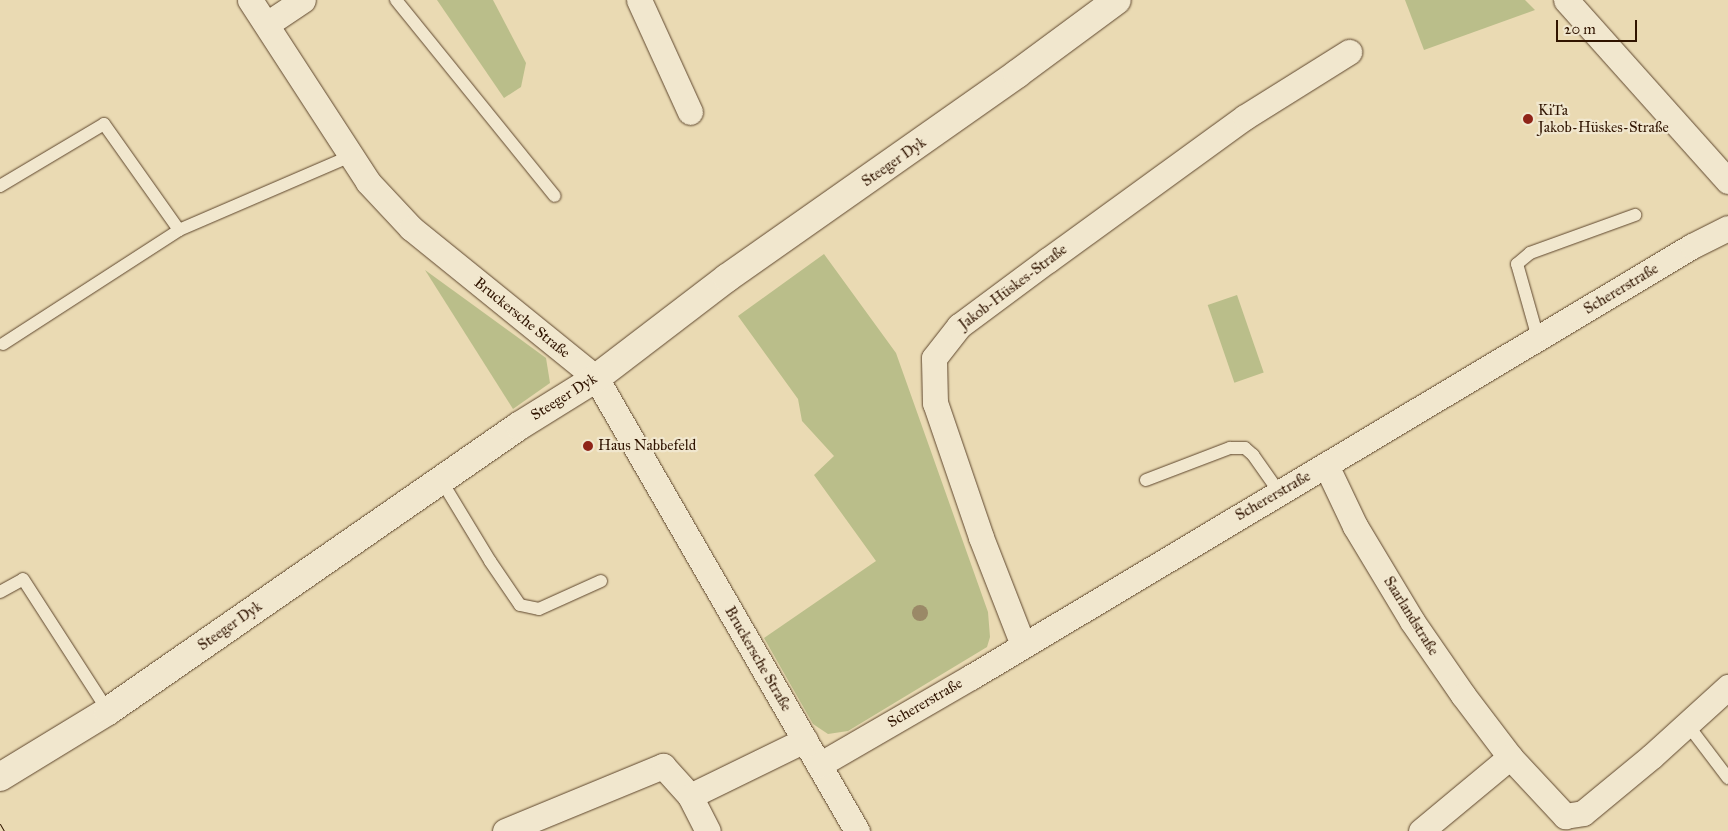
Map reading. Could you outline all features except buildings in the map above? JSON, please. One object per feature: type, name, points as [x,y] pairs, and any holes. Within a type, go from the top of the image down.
[{"type":"street","name":"Bruckersche Straße","points":[[250,0],[368,182],[412,228],[596,378],[857,831]]},
{"type":"street","points":[[267,24],[303,0]]},
{"type":"street","points":[[639,0],[690,112]]},
{"type":"street","name":"Steeger Dyk","points":[[0,777],[108,711],[519,426],[596,378],[727,278],[1010,80],[1117,0]]},
{"type":"street","points":[[1566,0],[1728,180]]},
{"type":"street","name":"Jakob-Hüskes-Straße","points":[[1023,646],[981,537],[935,403],[934,358],[959,326],[1040,265],[1245,117],[1349,52]]},
{"type":"street","name":"Schererstraße","points":[[819,765],[1023,646],[1692,246],[1728,228]]},
{"type":"street","name":"Saarlandstraße","points":[[1326,465],[1355,526],[1412,621],[1463,695],[1510,758],[1565,816],[1583,813],[1728,687]]},
{"type":"street","points":[[690,796],[805,740]]},
{"type":"street","points":[[1421,831],[1510,758]]},
{"type":"street","points":[[504,831],[663,766],[690,796],[708,831]]},
{"type":"lane","points":[[396,0],[555,196]]},
{"type":"lane","points":[[0,186],[104,124],[180,230]]},
{"type":"lane","points":[[3,344],[180,230],[351,156]]},
{"type":"lane","points":[[1538,338],[1517,264],[1530,253],[1635,215]]},
{"type":"lane","points":[[1146,480],[1230,448],[1245,448],[1253,455],[1279,492]]},
{"type":"lane","points":[[441,480],[490,561],[520,604],[539,609],[601,581]]},
{"type":"lane","points":[[0,592],[23,579],[108,711]]},
{"type":"lane","points":[[1687,724],[1728,778]]},
{"type":"green space","points":[[437,0],[493,0],[526,63],[521,87],[504,98]]},
{"type":"green space","points":[[1405,0],[1525,0],[1535,10],[1424,50]]},
{"type":"green space","points":[[824,254],[896,353],[988,612],[990,637],[987,647],[848,731],[828,734],[813,724],[764,638],[876,561],[814,475],[834,456],[802,421],[798,399],[738,316]]},
{"type":"green space","points":[[425,270],[546,358],[550,383],[513,409]]},
{"type":"green space","points":[[1237,295],[1264,373],[1234,383],[1208,305]]},
{"type":"tram line","points":[[0,824],[4,831]]},
{"type":"place","name":"KiTa Jakob-Hüskes-Straße","points":[[1528,119]]},
{"type":"place","name":"Haus Nabbefeld","points":[[588,446]]}]
